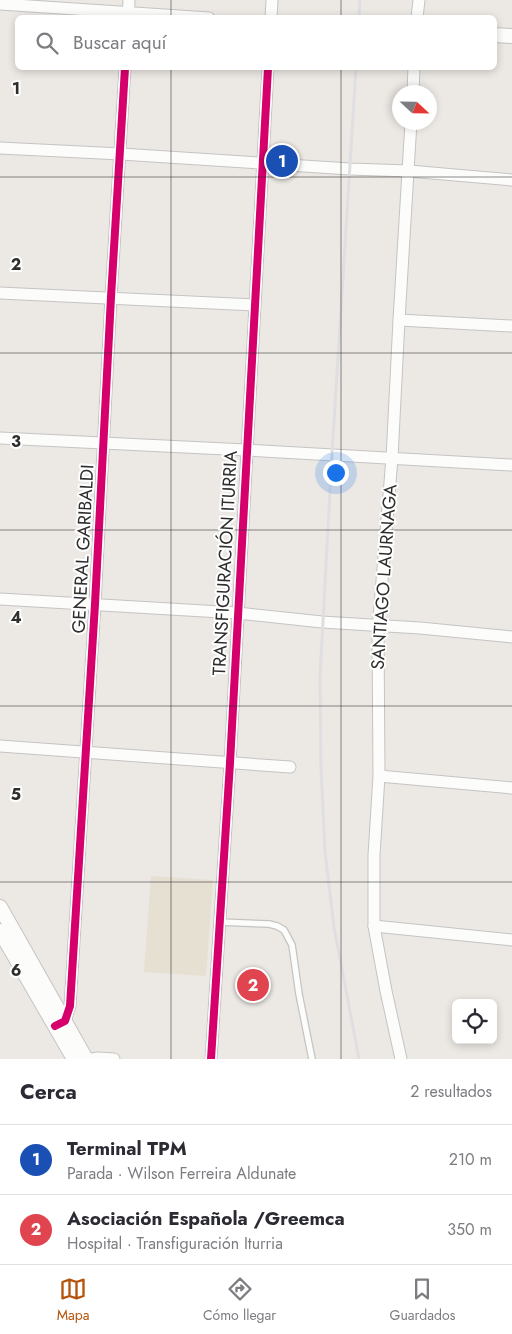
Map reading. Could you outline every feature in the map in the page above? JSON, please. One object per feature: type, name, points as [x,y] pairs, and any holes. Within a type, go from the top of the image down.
[{"type":"street","points":[[0,4],[128,15],[129,0]]},
{"type":"street","points":[[271,15],[272,0]]},
{"type":"street","points":[[417,15],[419,0]]},
{"type":"street","points":[[497,35],[512,36]]},
{"type":"street","name":"GENERAL GARIBALDI","points":[[60,1024],[70,1006],[126,70]]},
{"type":"street","name":"TRANSFIGURACIÓN ITURRIA","points":[[211,1059],[230,763],[268,70]]},
{"type":"street","points":[[413,85],[414,70]]},
{"type":"street","name":"SANTIAGO LAURNAGA","points":[[401,1059],[374,926],[374,855],[379,776],[378,626],[392,458],[411,130]]},
{"type":"street","points":[[0,148],[409,171],[512,180]]},
{"type":"street","points":[[0,292],[255,306]]},
{"type":"street","points":[[399,320],[512,326]]},
{"type":"street","points":[[0,438],[512,465]]},
{"type":"street","points":[[0,599],[238,613],[322,622],[420,628],[512,637]]},
{"type":"street","points":[[0,746],[290,767]]},
{"type":"street","points":[[379,776],[512,788]]},
{"type":"street","points":[[0,907],[60,1024],[74,1059]]},
{"type":"street","points":[[374,926],[512,940]]},
{"type":"street","points":[[0,931],[60,1024],[86,1059]]},
{"type":"street","points":[[92,1059],[114,1059]]},
{"type":"lane","points":[[219,922],[269,924],[284,930],[292,945],[299,994],[312,1059]]},
{"type":"shaded area","points":[[151,876],[213,880],[206,976],[144,972]]},
{"type":"railway","points":[[359,15],[360,0]]},
{"type":"railway","points":[[356,70],[320,677],[321,766],[325,852],[334,927],[359,1059]]},
{"type":"cycle path","points":[[55,1026],[65,1021],[70,1006],[125,70]]},
{"type":"cycle path","points":[[211,1059],[230,763],[268,70]]},
{"type":"place","name":"Terminal TPM","points":[[282,161]]},
{"type":"place","name":"Asociación Española /Greemca","points":[[253,985]]}]
